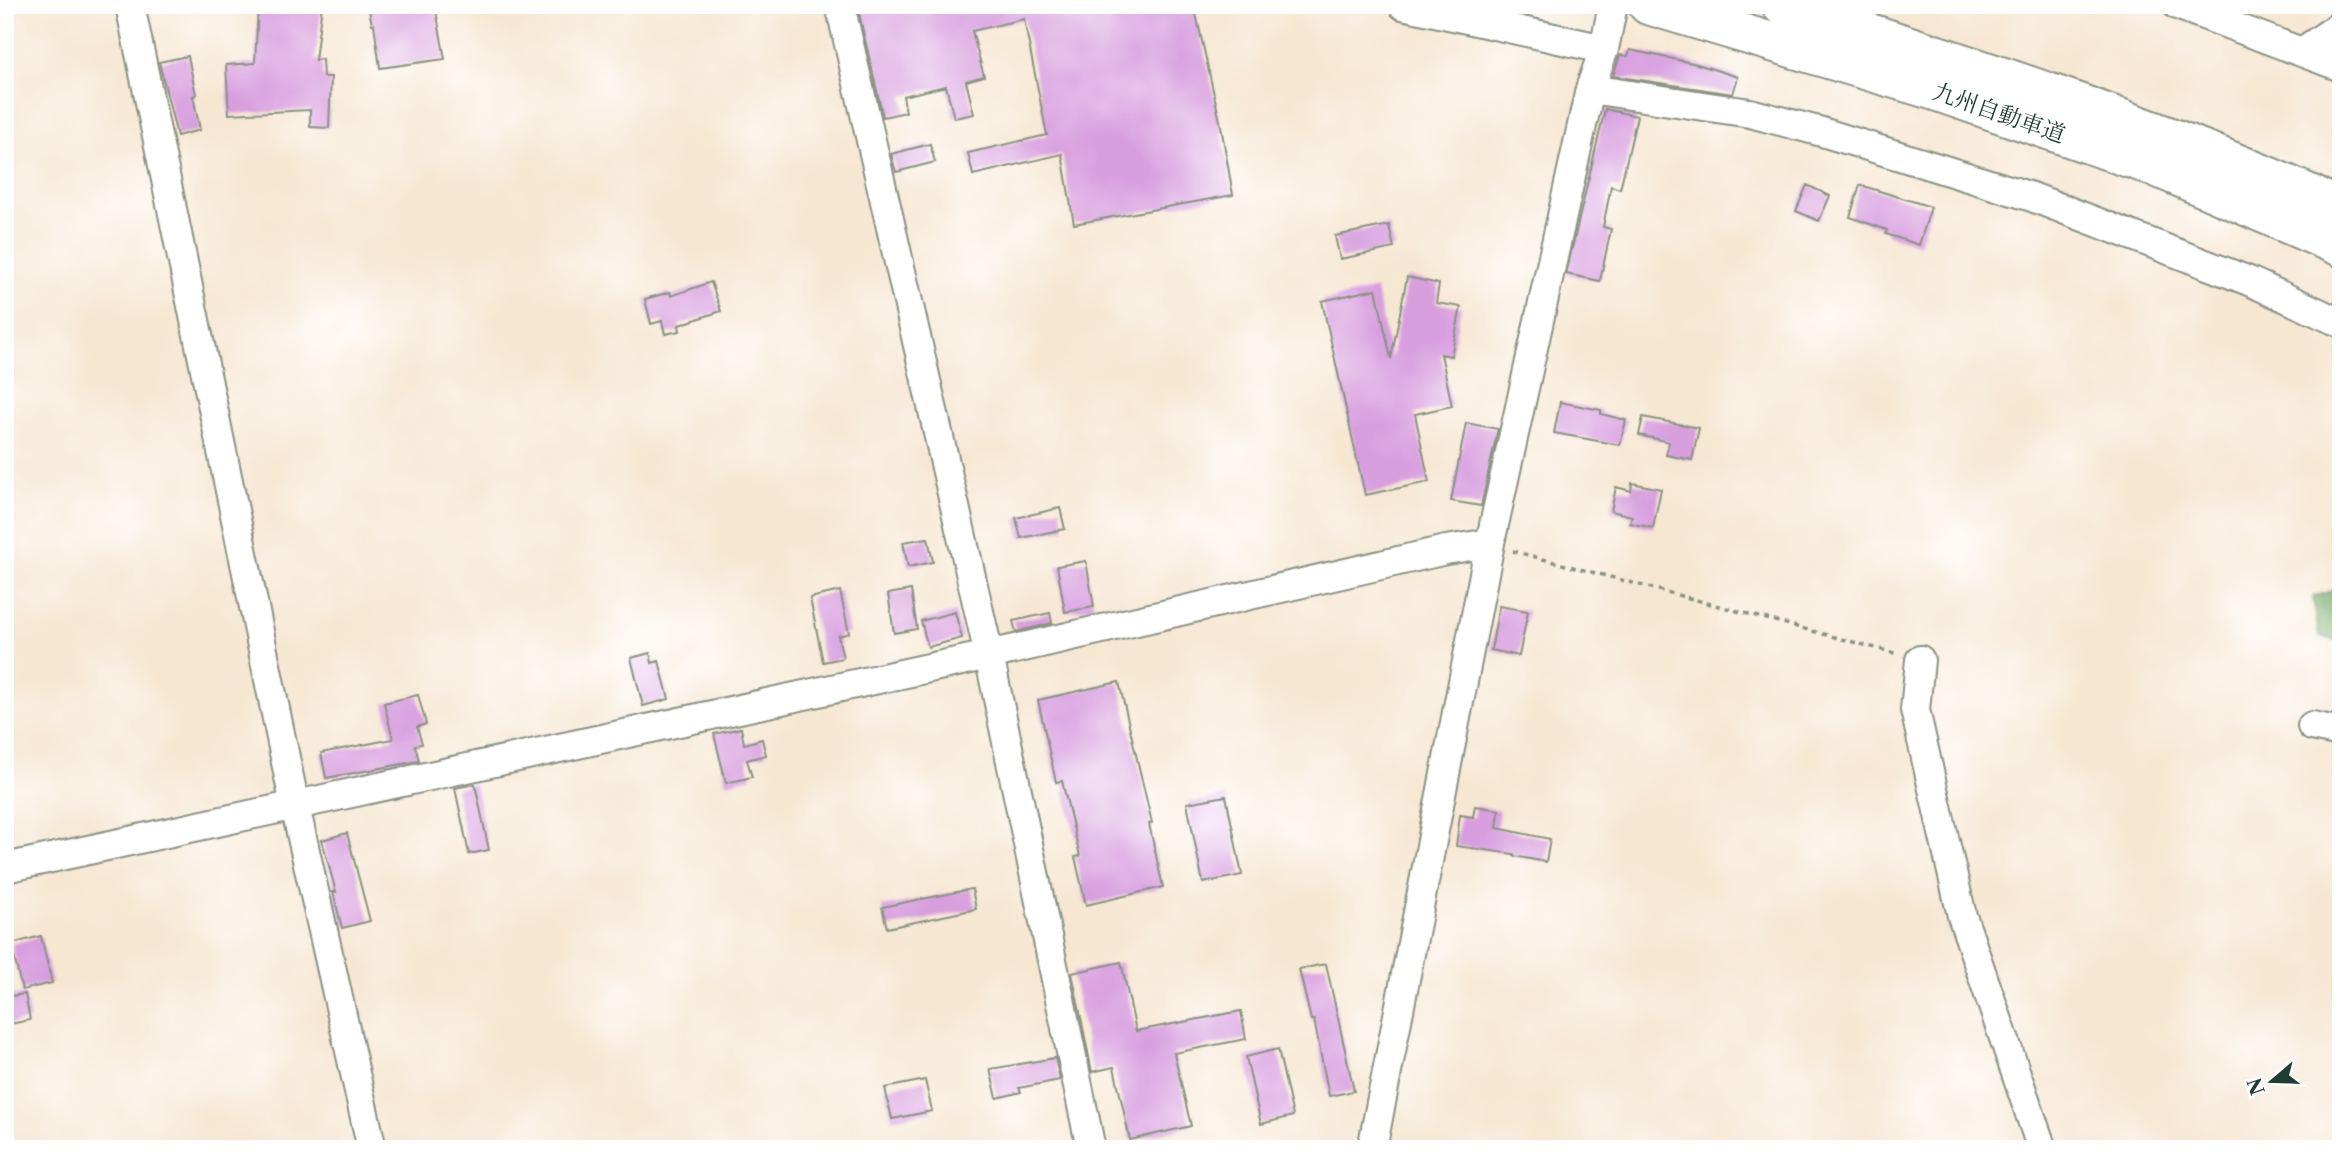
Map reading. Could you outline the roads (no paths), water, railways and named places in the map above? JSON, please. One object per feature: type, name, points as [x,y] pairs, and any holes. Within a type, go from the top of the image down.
[{"type":"highway","name":"九州自動車道","points":[[1648,5],[1935,91],[2158,168],[2341,247]]},
{"type":"highway","name":"九州自動車道","points":[[1781,5],[1941,55],[2166,136],[2341,208]]},
{"type":"street","points":[[130,5],[295,806],[372,1149]]},
{"type":"street","points":[[840,5],[989,655],[1091,1149]]},
{"type":"street","points":[[1372,1149],[1490,543],[1590,89],[1608,28],[1403,5]]},
{"type":"street","points":[[2177,5],[2341,67]]},
{"type":"street","points":[[2302,52],[2341,25]]},
{"type":"street","points":[[1590,89],[1750,113],[1822,132],[2032,197],[2249,281],[2341,323]]},
{"type":"street","points":[[5,868],[989,655],[1446,550],[1490,543]]},
{"type":"street","points":[[1920,660],[1915,709],[1962,916],[2042,1149]]},
{"type":"street","points":[[2312,726],[2341,732]]}]
